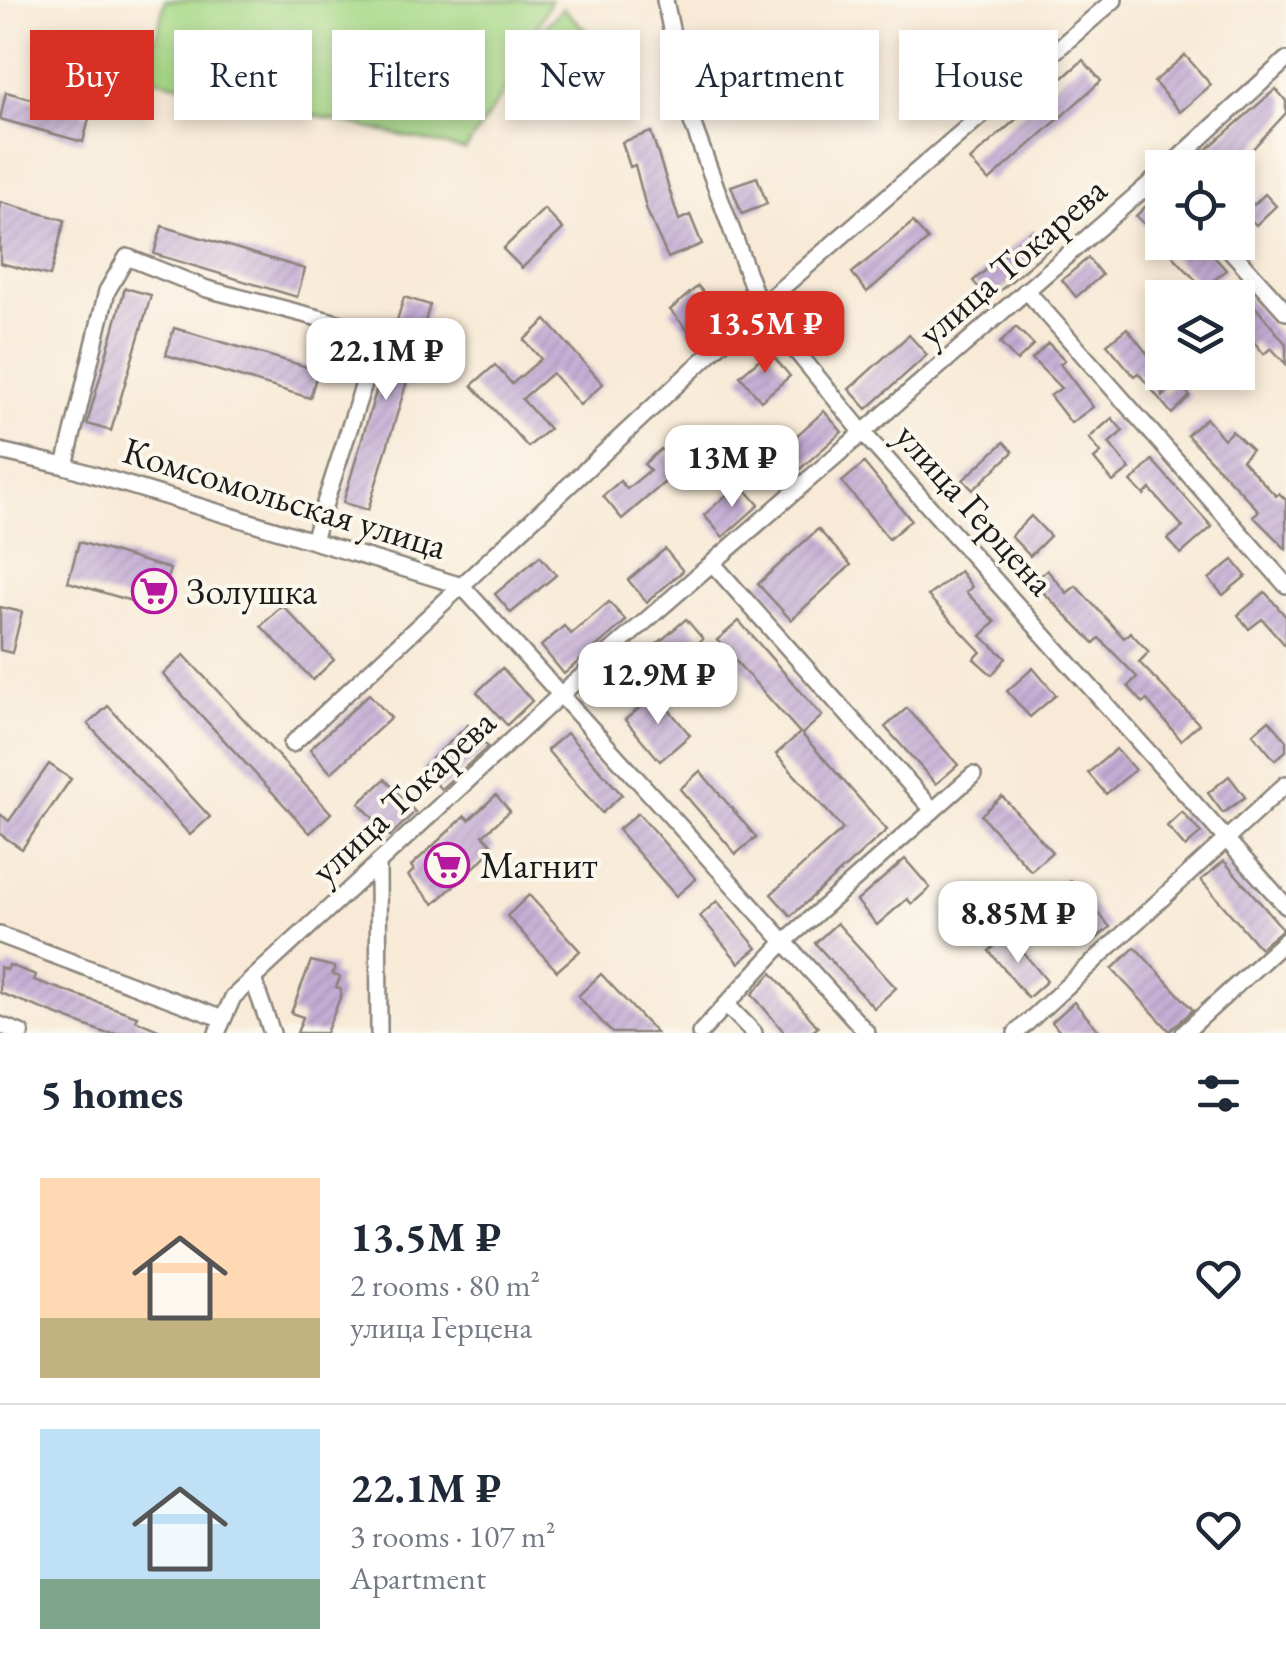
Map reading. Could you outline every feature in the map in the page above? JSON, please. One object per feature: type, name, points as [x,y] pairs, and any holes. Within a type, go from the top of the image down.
[{"type":"street","name":"улица Герцена","points":[[665,0],[688,111],[760,307],[864,434],[1286,906]]},
{"type":"street","points":[[292,744],[760,307],[1114,0]]},
{"type":"street","name":"улица Токарева","points":[[1189,150],[1286,60]]},
{"type":"street","name":"улица Токарева","points":[[220,1026],[233,998],[559,696],[1145,189]]},
{"type":"street","name":"Комсомольская улица","points":[[313,540],[380,334],[207,289],[127,258],[107,291],[65,466],[462,586],[867,1033]]},
{"type":"street","points":[[1239,260],[1286,312]]},
{"type":"street","points":[[1026,290],[1286,585]]},
{"type":"street","points":[[0,450],[65,466]]},
{"type":"street","points":[[713,564],[932,810]]},
{"type":"street","points":[[700,1033],[784,942],[973,775]]},
{"type":"street","points":[[1016,1033],[1286,784]]},
{"type":"street","points":[[378,863],[379,1033]]},
{"type":"street","points":[[0,935],[220,1026]]},
{"type":"street","points":[[1184,1033],[1286,940]]},
{"type":"street","points":[[253,979],[272,1033]]},
{"type":"street","points":[[728,1006],[754,1033]]},
{"type":"street","points":[[0,1025],[21,1033]]},
{"type":"green space","points":[[165,0],[551,0],[536,30],[505,30],[505,89],[502,95],[465,150],[334,120],[485,120],[485,30],[332,30],[332,119],[312,115],[312,30],[174,30],[174,83],[154,79],[154,47]]},
{"type":"green space","points":[[563,8],[585,30],[542,30]]},
{"type":"building","points":[[1185,55],[1211,85],[1180,112],[1154,82]]},
{"type":"building","points":[[1083,60],[1101,81],[1058,119],[1058,82]]},
{"type":"building","points":[[1276,89],[1286,101],[1286,113],[1252,150],[1206,150]]},
{"type":"building","points":[[6,92],[30,99],[30,120],[89,120],[83,142],[0,119]]},
{"type":"building","points":[[1015,120],[1057,120],[989,181],[970,160]]},
{"type":"building","points":[[651,132],[679,220],[690,215],[702,244],[668,258],[647,211],[635,165],[630,167],[622,142]]},
{"type":"building","points":[[757,177],[767,204],[742,214],[731,186]]},
{"type":"building","points":[[1265,194],[1276,206],[1256,225],[1255,204]]},
{"type":"building","points":[[0,202],[65,220],[50,276],[0,263]]},
{"type":"building","points":[[1145,207],[1145,225],[1136,216]]},
{"type":"building","points":[[544,209],[563,229],[522,268],[503,249]]},
{"type":"building","points":[[913,222],[928,240],[867,292],[852,273]]},
{"type":"building","points":[[162,226],[305,269],[297,297],[154,254]]},
{"type":"building","points":[[1033,230],[1049,249],[989,300],[973,281]]},
{"type":"building","points":[[1088,258],[1102,275],[1076,297],[1062,280]]},
{"type":"building","points":[[1177,260],[1217,260],[1226,270],[1214,280],[1196,280]]},
{"type":"building","points":[[698,286],[718,310],[691,334],[670,310]]},
{"type":"building","points":[[125,288],[151,295],[111,431],[87,424]]},
{"type":"building","points":[[404,297],[430,305],[368,510],[343,503]]},
{"type":"building","points":[[1255,307],[1286,344],[1286,364],[1271,348],[1264,354],[1255,343]]},
{"type":"building","points":[[546,320],[603,384],[580,405],[552,373],[522,399],[549,429],[528,447],[472,385],[495,365],[512,384],[541,359],[524,340]]},
{"type":"building","points":[[1016,327],[1034,345],[1017,361],[1000,343]]},
{"type":"building","points":[[174,328],[318,370],[310,398],[166,355]]},
{"type":"building","points":[[1127,328],[1145,351],[1145,381],[1138,373],[1134,376],[1107,344]]},
{"type":"building","points":[[909,335],[927,355],[867,409],[849,389]]},
{"type":"building","points":[[1048,343],[1065,360],[1060,364],[1093,407],[1071,423],[1050,396],[1061,388],[1032,359]]},
{"type":"building","points":[[769,351],[790,376],[761,401],[740,376]]},
{"type":"building","points":[[1152,390],[1162,390],[1162,397],[1169,390],[1184,390],[1190,396],[1172,414]]},
{"type":"building","points":[[824,411],[842,432],[783,484],[765,464]]},
{"type":"building","points":[[1112,418],[1123,431],[1109,443],[1130,469],[1113,482],[1094,459],[1101,453],[1089,438]]},
{"type":"building","points":[[1206,418],[1224,439],[1232,431],[1252,450],[1242,460],[1276,496],[1279,493],[1286,500],[1286,549],[1253,516],[1259,511],[1187,435]]},
{"type":"building","points":[[1004,442],[1013,452],[973,490],[963,480]]},
{"type":"building","points":[[661,449],[679,470],[622,519],[603,496],[620,481],[627,489],[650,470],[644,464]]},
{"type":"building","points":[[1152,460],[1212,527],[1181,554],[1168,539],[1183,527],[1150,489],[1144,495],[1131,482]]},
{"type":"building","points":[[864,463],[911,520],[889,539],[842,482]]},
{"type":"building","points":[[740,483],[759,505],[723,537],[704,515]]},
{"type":"building","points":[[1031,516],[1050,536],[1030,556],[1011,536]]},
{"type":"building","points":[[818,529],[851,565],[791,620],[758,584]]},
{"type":"building","points":[[79,542],[170,569],[158,609],[68,582]]},
{"type":"building","points":[[665,549],[683,571],[647,602],[628,580]]},
{"type":"building","points":[[540,556],[556,575],[511,613],[495,594]]},
{"type":"building","points":[[1233,560],[1246,576],[1223,595],[1209,579]]},
{"type":"building","points":[[1047,570],[1067,593],[1076,586],[1124,638],[1130,632],[1149,652],[1139,662],[1199,724],[1181,740],[1147,700],[1143,703],[1128,686],[1137,677],[1099,638],[1094,643],[1041,590],[1037,594],[1029,585]]},
{"type":"building","points":[[960,571],[972,587],[966,592],[995,622],[981,636],[1006,658],[992,675],[974,659],[981,652],[928,596]]},
{"type":"building","points":[[1265,592],[1286,617],[1286,646],[1262,619],[1249,629],[1238,615]]},
{"type":"building","points":[[609,602],[626,621],[564,674],[541,646],[564,626],[571,634]]},
{"type":"building","points":[[282,605],[334,660],[313,680],[261,626]]},
{"type":"building","points":[[0,607],[22,612],[12,653],[0,650]]},
{"type":"building","points":[[686,619],[703,639],[653,683],[635,663]]},
{"type":"building","points":[[739,621],[822,716],[802,734],[887,830],[791,916],[771,894],[843,829],[776,754],[800,733],[717,640]]},
{"type":"building","points":[[184,655],[331,813],[310,833],[163,674]]},
{"type":"building","points":[[502,668],[532,701],[507,725],[477,692]]},
{"type":"building","points":[[1033,668],[1056,695],[1030,717],[1007,691]]},
{"type":"building","points":[[369,694],[391,718],[331,773],[310,749]]},
{"type":"building","points":[[656,694],[690,735],[660,761],[625,720]]},
{"type":"building","points":[[108,706],[210,817],[190,835],[88,724]]},
{"type":"building","points":[[907,708],[958,765],[936,784],[885,727]]},
{"type":"building","points":[[1269,720],[1286,740],[1286,751],[1275,760],[1253,734]]},
{"type":"building","points":[[468,725],[488,747],[441,789],[422,768]]},
{"type":"building","points":[[567,733],[622,795],[602,813],[547,750]]},
{"type":"building","points":[[1116,749],[1135,770],[1106,794],[1088,773]]},
{"type":"building","points":[[49,764],[71,779],[22,849],[0,834],[0,814],[9,821]]},
{"type":"building","points":[[700,771],[756,837],[736,854],[680,789]]},
{"type":"building","points":[[1229,776],[1245,797],[1223,813],[1208,793]]},
{"type":"building","points":[[385,779],[415,812],[390,836],[359,803]]},
{"type":"building","points":[[496,795],[510,811],[483,835],[495,848],[434,904],[408,876],[414,870],[411,866],[465,816],[469,820]]},
{"type":"building","points":[[1002,796],[1052,852],[1031,871],[981,815]]},
{"type":"building","points":[[1182,812],[1201,833],[1185,847],[1167,826]]},
{"type":"building","points":[[638,813],[696,879],[676,896],[618,830]]},
{"type":"building","points":[[905,859],[930,888],[912,904],[907,899],[877,925],[857,901]]},
{"type":"building","points":[[1224,861],[1283,929],[1260,948],[1201,880]]},
{"type":"building","points":[[1071,881],[1110,927],[1090,944],[1051,897]]},
{"type":"building","points":[[529,895],[580,951],[557,971],[507,916]]},
{"type":"building","points":[[717,901],[757,948],[739,963],[700,916]]},
{"type":"building","points":[[837,923],[896,988],[874,1008],[815,943]]},
{"type":"building","points":[[1008,934],[1047,981],[1028,998],[989,951]]},
{"type":"building","points":[[1135,947],[1193,1010],[1170,1031],[1112,969]]},
{"type":"building","points":[[311,961],[335,967],[332,974],[340,977],[336,987],[341,989],[340,998],[326,1033],[297,1033],[303,1017],[291,1013]]},
{"type":"building","points":[[9,965],[36,975],[34,980],[137,1016],[135,1020],[165,1033],[105,1033],[0,993],[0,967],[7,970]]},
{"type":"building","points":[[772,973],[818,1027],[811,1033],[785,1033],[752,994]]},
{"type":"building","points":[[601,974],[656,1033],[612,1033],[578,996]]},
{"type":"building","points":[[1074,1002],[1101,1033],[1061,1033],[1052,1022]]},
{"type":"place","name":"Золушка","points":[[154,591]]},
{"type":"place","name":"Магнит","points":[[447,865]]}]
